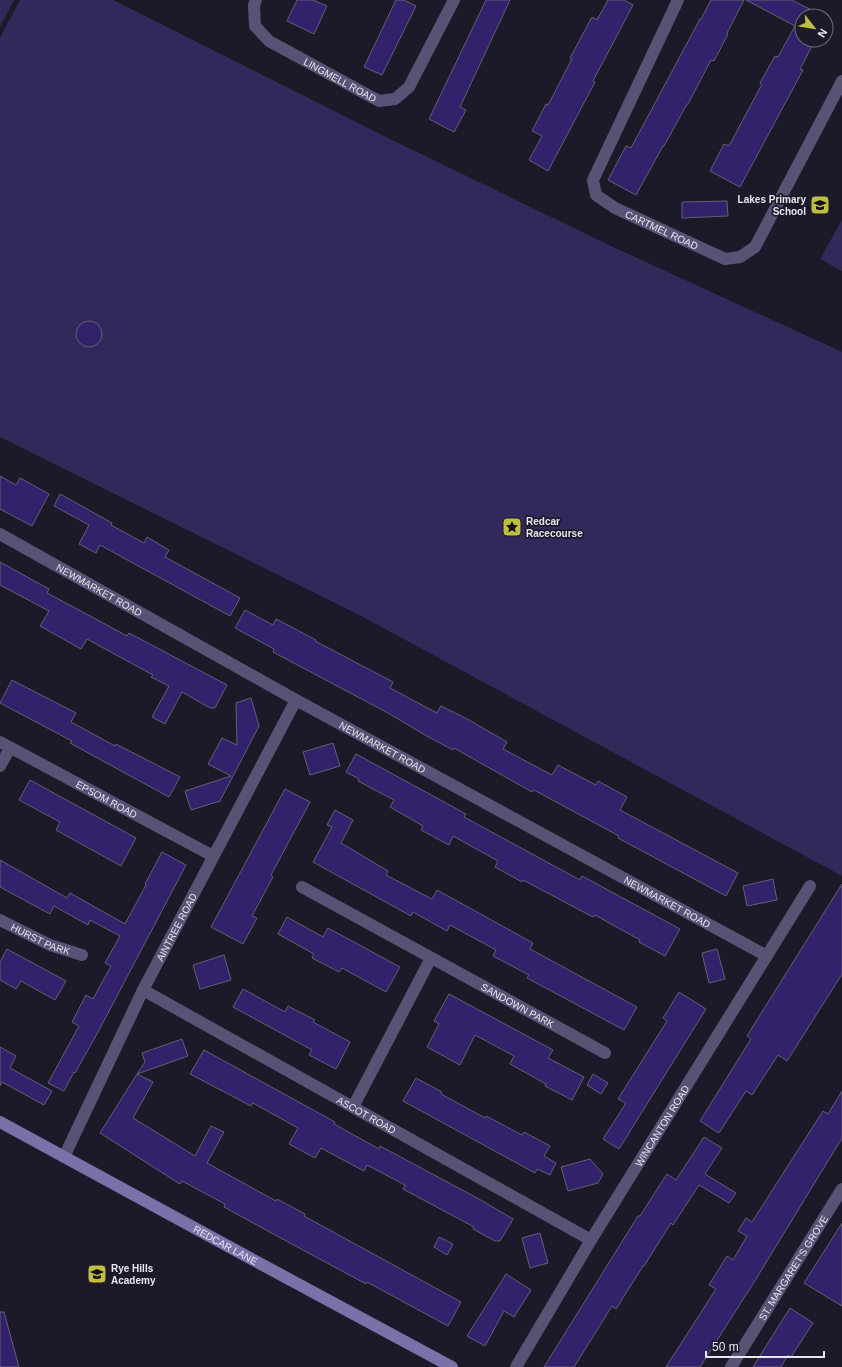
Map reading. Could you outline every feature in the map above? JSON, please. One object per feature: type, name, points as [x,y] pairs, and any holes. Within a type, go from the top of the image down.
[{"type":"main road","name":"REDCAR LANE","points":[[0,1122],[452,1367]]},
{"type":"street","name":"LINGMELL ROAD","points":[[256,0],[254,5],[254,26],[269,40],[379,101],[395,99],[409,86],[454,0]]},
{"type":"street","name":"CARTMEL ROAD","points":[[678,0],[593,180],[596,195],[615,208],[725,260],[740,257],[755,247],[842,81]]},
{"type":"street","name":"NEWMARKET ROAD","points":[[0,534],[296,700],[767,956]]},
{"type":"street","name":"AINTREE ROAD","points":[[64,1157],[143,990],[296,700]]},
{"type":"street","name":"EPSOM ROAD","points":[[5,745],[213,856]]},
{"type":"street","points":[[0,766],[5,745]]},
{"type":"street","name":"WINCANTON ROAD","points":[[516,1367],[591,1240],[810,886]]},
{"type":"street","name":"SANDOWN PARK","points":[[302,887],[604,1053]]},
{"type":"street","name":"HURST PARK","points":[[0,920],[50,946],[82,955]]},
{"type":"street","points":[[353,1107],[431,958]]},
{"type":"street","name":"ASCOT ROAD","points":[[143,990],[591,1240]]},
{"type":"street","name":"ST. MARGARET'S GROVE","points":[[731,1367],[842,1189]]},
{"type":"shaded area","points":[[0,0],[14,0],[0,27]]},
{"type":"shaded area","name":"Redcar Racecourse","points":[[20,0],[113,0],[394,141],[609,245],[842,352],[842,876],[363,617],[0,437],[0,38]]},
{"type":"shaded area","points":[[842,220],[842,271],[820,259]]},
{"type":"building","points":[[297,0],[313,0],[327,6],[314,34],[287,21]]},
{"type":"building","points":[[396,0],[404,0],[416,6],[382,75],[364,67]]},
{"type":"building","points":[[486,0],[510,0],[460,107],[466,110],[454,132],[429,119]]},
{"type":"building","points":[[608,0],[624,0],[633,5],[593,81],[595,82],[548,171],[529,160],[542,136],[532,131],[546,104],[548,105],[572,59],[570,58],[592,17],[597,20]]},
{"type":"building","points":[[711,0],[744,0],[714,61],[711,60],[688,104],[636,195],[608,180],[626,146],[631,148]]},
{"type":"building","points":[[746,0],[792,0],[808,8],[794,8],[794,25]]},
{"type":"building","points":[[794,28],[794,48],[811,48],[800,69],[803,70],[740,187],[710,171],[724,144],[729,146],[762,84],[760,83],[775,56],[778,57]]},
{"type":"building","points":[[727,201],[728,216],[682,218],[682,202]]},
{"type":"building","points":[[89,321],[98,325],[102,334],[98,343],[89,347],[80,343],[76,334],[80,325]]},
{"type":"building","points":[[0,476],[16,485],[20,478],[49,494],[32,526],[0,509]]},
{"type":"building","points":[[60,494],[144,543],[147,537],[169,550],[165,557],[240,598],[230,616],[100,545],[96,553],[79,544],[89,525],[54,506]]},
{"type":"building","points":[[0,562],[49,589],[47,593],[127,636],[129,633],[227,685],[215,708],[210,708],[182,692],[165,724],[152,717],[169,686],[151,677],[153,675],[87,639],[81,649],[40,626],[49,611],[0,585]]},
{"type":"building","points":[[245,610],[273,625],[276,619],[316,640],[315,641],[393,682],[390,688],[437,713],[441,706],[469,720],[507,742],[503,749],[552,775],[558,765],[596,785],[598,781],[627,797],[620,810],[738,873],[726,896],[618,838],[619,836],[534,790],[532,792],[454,748],[453,750],[388,713],[273,652],[274,649],[235,628]]},
{"type":"building","points":[[12,680],[76,713],[71,722],[115,746],[116,744],[180,777],[169,797],[70,743],[72,741],[0,703]]},
{"type":"building","points":[[251,698],[259,726],[220,801],[191,810],[185,791],[231,776],[208,764],[222,738],[237,745],[236,703]]},
{"type":"building","points":[[333,743],[340,766],[310,775],[303,752]]},
{"type":"building","points":[[356,754],[466,814],[464,817],[580,880],[582,876],[680,929],[665,956],[595,915],[593,917],[495,867],[498,861],[453,836],[449,845],[421,830],[423,826],[390,807],[394,800],[358,781],[359,779],[346,772]]},
{"type":"building","points":[[30,780],[136,838],[121,866],[56,830],[60,822],[19,800]]},
{"type":"building","points":[[285,789],[310,802],[271,875],[273,877],[252,916],[257,918],[243,944],[211,927]]},
{"type":"building","points":[[335,810],[353,820],[341,843],[388,871],[386,875],[432,899],[437,890],[533,943],[530,949],[637,1007],[624,1030],[527,978],[529,975],[493,956],[496,950],[450,925],[447,931],[413,912],[411,916],[313,862],[332,827],[327,825]]},
{"type":"building","points":[[162,852],[186,865],[98,1032],[64,1091],[48,1083],[79,1026],[72,1022],[86,995],[93,999],[111,966],[105,963],[120,936],[90,920],[88,925],[54,906],[50,914],[0,887],[0,860],[67,898],[70,893],[125,924]]},
{"type":"building","points":[[773,879],[777,900],[747,906],[743,886]]},
{"type":"building","points":[[842,884],[842,974],[787,1061],[778,1055],[752,1095],[746,1091],[719,1133],[700,1121],[751,1039],[747,1036]]},
{"type":"building","points":[[287,917],[323,937],[328,928],[400,967],[386,992],[342,968],[339,972],[312,958],[314,954],[278,934]]},
{"type":"building","points":[[7,949],[66,981],[55,1000],[21,981],[16,989],[0,980],[0,962]]},
{"type":"building","points":[[717,949],[725,979],[709,983],[702,953]]},
{"type":"building","points":[[224,955],[231,980],[200,989],[193,965]]},
{"type":"building","points":[[243,989],[285,1012],[288,1006],[315,1020],[313,1022],[350,1042],[336,1069],[309,1055],[312,1050],[233,1007]]},
{"type":"building","points":[[679,992],[706,1009],[619,1149],[603,1139],[626,1103],[618,1099],[667,1021],[663,1018]]},
{"type":"building","points":[[449,994],[553,1050],[548,1058],[584,1077],[572,1100],[545,1086],[546,1084],[510,1064],[514,1056],[475,1035],[460,1065],[427,1047],[439,1024],[434,1021]]},
{"type":"building","points":[[182,1039],[188,1056],[137,1074],[145,1062],[142,1053]]},
{"type":"building","points":[[0,1047],[16,1056],[10,1068],[52,1091],[44,1105],[2,1082],[0,1086]]},
{"type":"building","points":[[204,1050],[335,1122],[334,1124],[379,1149],[380,1146],[513,1219],[500,1241],[495,1241],[473,1229],[474,1227],[403,1189],[405,1185],[367,1165],[364,1171],[321,1148],[315,1158],[289,1144],[298,1128],[253,1103],[251,1106],[190,1074]]},
{"type":"building","points":[[137,1074],[153,1082],[133,1118],[195,1156],[211,1126],[224,1132],[207,1163],[276,1201],[277,1199],[305,1214],[304,1216],[461,1302],[448,1326],[266,1230],[224,1207],[225,1204],[182,1181],[180,1184],[100,1133]]},
{"type":"building","points":[[593,1074],[608,1083],[601,1094],[587,1085]]},
{"type":"building","points":[[416,1078],[442,1092],[441,1094],[485,1118],[486,1116],[522,1135],[524,1132],[550,1146],[544,1156],[556,1163],[550,1175],[537,1169],[535,1173],[403,1101]]},
{"type":"building","points":[[842,1091],[842,1138],[756,1279],[700,1367],[666,1367],[716,1289],[709,1285],[727,1256],[733,1260],[747,1236],[738,1231],[746,1218],[752,1222],[823,1111],[828,1114]]},
{"type":"building","points":[[704,1137],[722,1148],[705,1174],[736,1193],[729,1203],[699,1185],[673,1225],[671,1223],[616,1309],[612,1306],[574,1367],[544,1367],[638,1216],[640,1216],[667,1174],[676,1180]]},
{"type":"building","points":[[590,1159],[603,1174],[598,1183],[568,1191],[561,1167]]},
{"type":"building","points":[[842,1223],[842,1306],[804,1283]]},
{"type":"building","points":[[540,1233],[548,1263],[530,1268],[522,1238]]},
{"type":"building","points":[[439,1237],[453,1244],[447,1255],[434,1247]]},
{"type":"building","points":[[506,1274],[531,1290],[514,1317],[504,1311],[485,1346],[467,1336]]},
{"type":"building","points":[[790,1308],[813,1323],[791,1357],[788,1355],[781,1367],[753,1367]]},
{"type":"building","points":[[0,1312],[4,1312],[19,1367],[0,1367]]},
{"type":"place","name":"Lakes Primary School","points":[[820,205]]},
{"type":"place","name":"Redcar Racecourse","points":[[512,527]]},
{"type":"place","name":"Rye Hills Academy","points":[[97,1274]]}]
